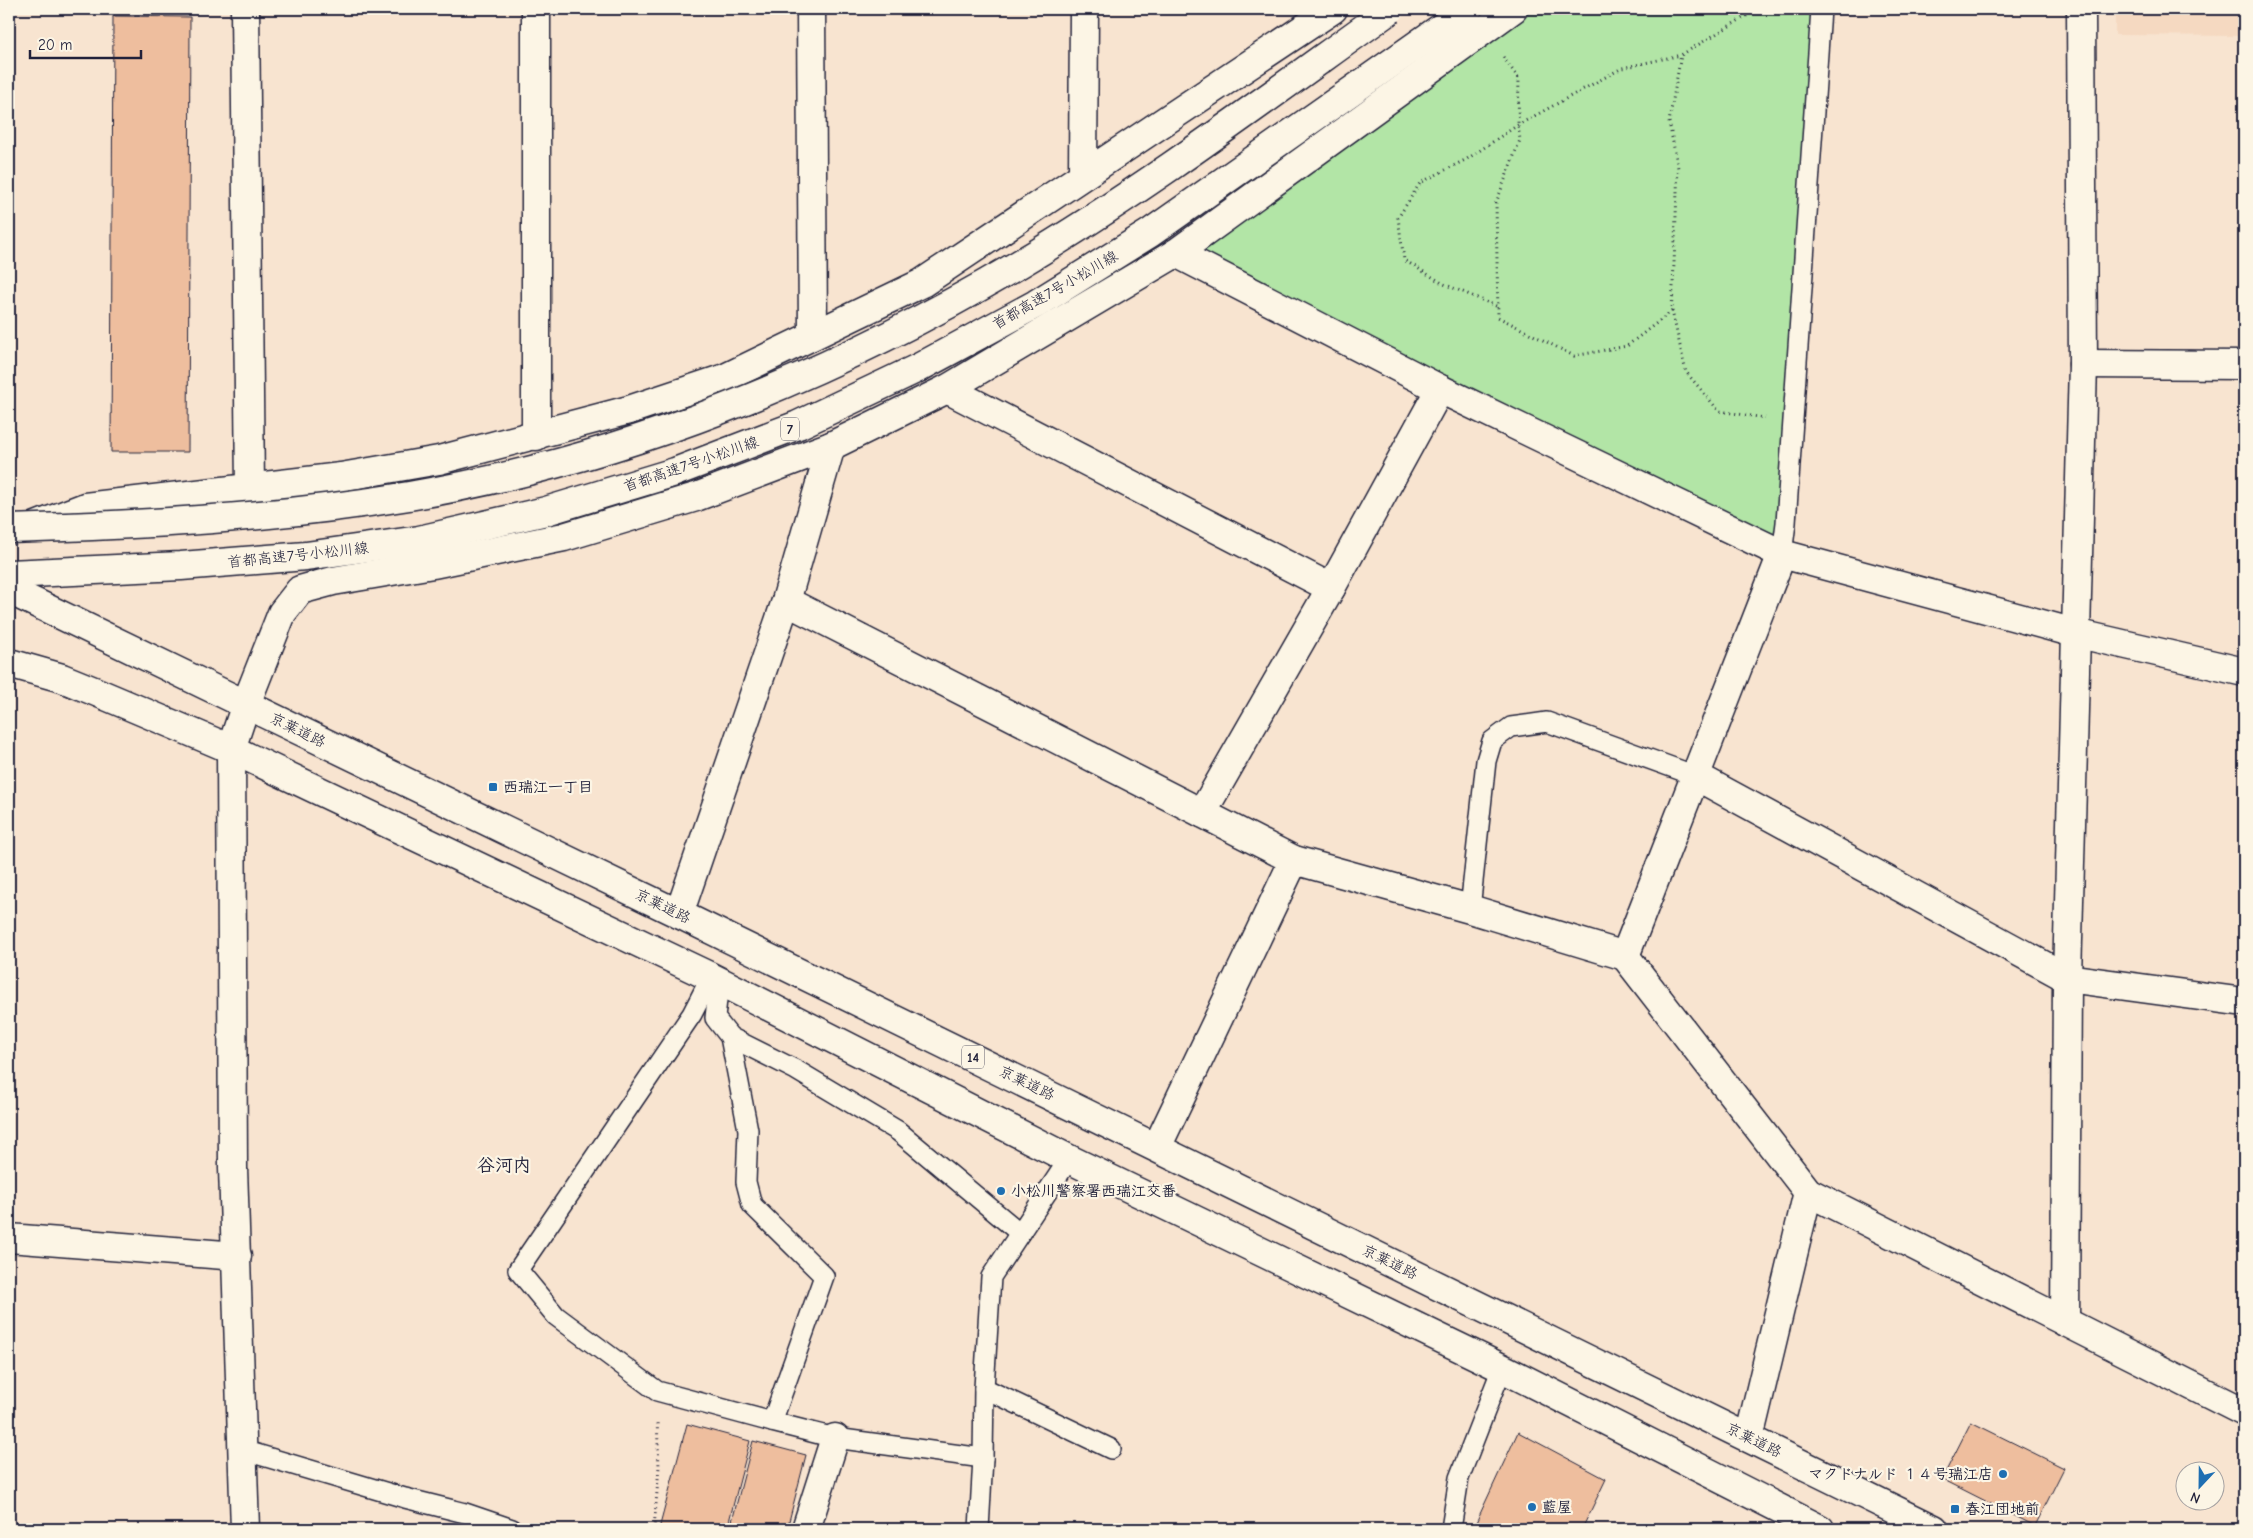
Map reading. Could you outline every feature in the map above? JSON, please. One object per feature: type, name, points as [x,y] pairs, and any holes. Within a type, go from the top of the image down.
[{"type":"main road","points":[[245,9],[250,488]]},
{"type":"main road","points":[[536,9],[536,436]]},
{"type":"main road","points":[[811,9],[813,335]]},
{"type":"main road","points":[[1083,175],[1084,9]]},
{"type":"main road","points":[[9,537],[85,507],[342,477],[439,460],[629,410],[725,378],[922,283],[1333,9]]},
{"type":"main road","points":[[9,529],[184,522],[294,512],[411,496],[533,470],[660,431],[778,387],[899,330],[1016,266],[1126,197],[1391,9]]},
{"type":"main road","points":[[245,1529],[233,1168],[231,749],[246,704],[282,613],[300,590],[333,581],[433,564],[564,537],[696,497],[831,446],[947,390],[1176,253],[1476,19],[1513,9]]},
{"type":"main road","points":[[2065,1322],[2067,978],[2082,364],[2081,9]]},
{"type":"main road","name":"首都高速7号小松川線","points":[[9,574],[181,566],[306,556],[419,540],[565,506],[675,472],[798,426],[918,368],[1036,304],[1150,233],[1476,19]]},
{"type":"main road","points":[[1176,253],[1440,389],[1782,554],[2075,632],[2244,672]]},
{"type":"main road","points":[[2082,364],[2244,364]]},
{"type":"main road","points":[[1202,814],[1331,588],[1440,389]]},
{"type":"main road","points":[[947,390],[1331,588]]},
{"type":"main road","points":[[679,914],[786,602],[831,446]]},
{"type":"main road","points":[[1625,956],[1782,554]]},
{"type":"main road","name":"京葉道路","points":[[9,590],[1157,1147],[1934,1529]]},
{"type":"main road","points":[[786,602],[1294,860],[1470,908],[1625,956],[1808,1192],[2244,1412]]},
{"type":"main road","points":[[9,663],[62,678],[231,749],[715,979],[1069,1159],[1502,1368],[1820,1529]]},
{"type":"main road","points":[[1696,776],[2067,978],[2244,1002]]},
{"type":"main road","points":[[1157,1147],[1294,860]]},
{"type":"main road","points":[[1749,1438],[1808,1192]]},
{"type":"main road","points":[[9,1238],[237,1256]]},
{"type":"main road","points":[[806,1529],[834,1438]]},
{"type":"lane","points":[[1782,554],[1786,523],[1821,9]]},
{"type":"lane","points":[[1470,908],[1486,761],[1492,741],[1511,727],[1547,722],[1696,776]]},
{"type":"lane","points":[[715,979],[715,1018],[730,1037],[796,1070],[898,1131],[1020,1234]]},
{"type":"lane","points":[[715,979],[518,1270],[556,1316],[656,1391],[834,1438],[983,1458]]},
{"type":"lane","points":[[730,1037],[748,1130],[746,1182],[752,1205],[824,1276],[772,1422]]},
{"type":"lane","points":[[979,1529],[984,1388],[991,1277],[1069,1159]]},
{"type":"lane","points":[[1451,1529],[1459,1478],[1502,1368]]},
{"type":"lane","points":[[984,1388],[1111,1450]]},
{"type":"lane","points":[[243,1450],[405,1498],[465,1513],[512,1529]]},
{"type":"path","points":[[1496,306],[1444,284],[1404,260],[1398,218],[1420,182],[1468,159],[1518,125],[1622,68],[1681,55],[1758,9]]},
{"type":"path","points":[[1476,19],[1519,78],[1518,125],[1520,140],[1496,203],[1496,306],[1498,317],[1574,356],[1627,346],[1672,311]]},
{"type":"path","points":[[1681,55],[1669,122],[1678,168],[1672,311],[1686,372],[1719,412],[1793,423]]},
{"type":"path","points":[[654,1529],[659,1467],[656,1391]]},
{"type":"shaded area","points":[[2115,9],[2244,9],[2244,36],[2115,35]]},
{"type":"green space","points":[[1533,9],[1814,9],[1776,541],[1189,251]]},
{"type":"building","points":[[113,16],[190,17],[188,452],[111,452]]},
{"type":"building","name":"マクドナルド １４号瑞江店","points":[[1971,1422],[2064,1468],[2035,1526],[1942,1479]]},
{"type":"building","points":[[687,1424],[750,1441],[727,1529],[659,1529]]},
{"type":"building","points":[[1518,1432],[1606,1479],[1582,1529],[1473,1529]]},
{"type":"building","points":[[753,1441],[806,1455],[787,1529],[730,1529]]},
{"type":"place","name":"西瑞江一丁目","points":[[493,787]]},
{"type":"place","name":"小松川警察署西瑞江交番","points":[[1001,1191]]},
{"type":"place","name":"マクドナルド １４号瑞江店","points":[[2003,1474]]},
{"type":"place","name":"藍屋","points":[[1532,1507]]},
{"type":"place","name":"春江団地前","points":[[1955,1509]]},
{"type":"district","name":"谷河内","points":[[504,1165]]}]
